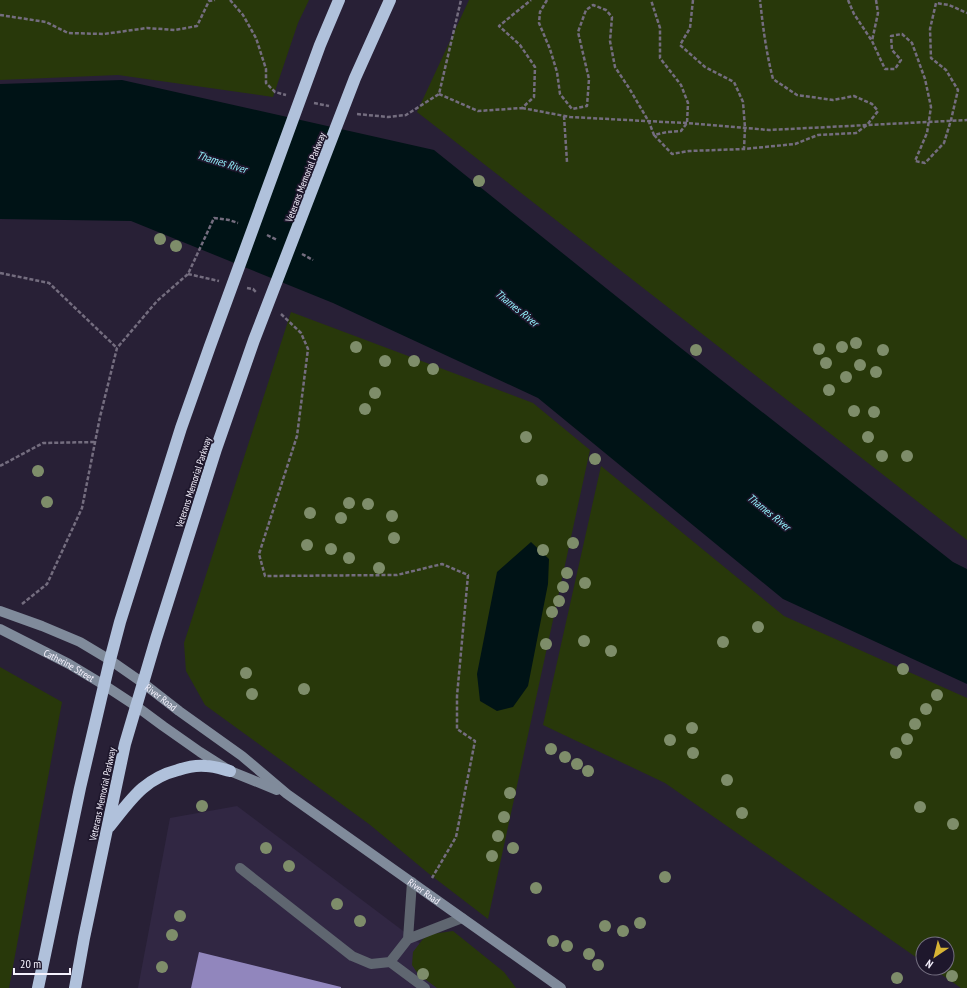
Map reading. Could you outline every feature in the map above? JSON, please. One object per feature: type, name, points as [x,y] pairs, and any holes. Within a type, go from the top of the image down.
[{"type":"highway","points":[[38,988],[80,788],[120,622],[181,428],[320,45],[339,0]]},
{"type":"highway","name":"Veterans Memorial Parkway","points":[[75,988],[84,938],[125,744],[156,639],[214,456],[254,340],[355,78],[390,0]]},
{"type":"highway","points":[[107,830],[142,788],[168,773],[192,766],[206,766],[230,771]]},
{"type":"street","points":[[5,612],[80,642],[110,660]]},
{"type":"street","name":"Catherine Street","points":[[0,629],[69,664],[104,684],[136,706]]},
{"type":"street","name":"River Road","points":[[110,660],[242,756],[286,794],[561,988]]},
{"type":"street","name":"River Road","points":[[136,706],[230,771],[286,794]]},
{"type":"lane","points":[[240,868],[352,956],[371,964],[390,962],[425,988]]},
{"type":"lane","points":[[390,962],[408,938],[412,882]]},
{"type":"lane","points":[[408,938],[462,918]]},
{"type":"path","points":[[0,15],[46,22],[68,33],[104,34],[147,28],[175,30],[198,26],[209,1],[215,0]]},
{"type":"path","points":[[461,0],[439,94],[478,111],[522,108],[570,117],[687,123],[770,130],[967,120]]},
{"type":"path","points":[[522,108],[534,97],[535,67],[520,45],[499,26],[530,0]]},
{"type":"path","points":[[547,0],[540,12],[539,23],[550,49],[557,72],[560,94],[572,109],[587,106],[589,79],[578,32],[586,10],[593,5],[606,10],[612,17],[610,41],[615,67],[649,122],[654,135],[672,154],[689,151],[744,149],[795,144],[818,136],[856,133],[867,125],[878,110],[872,104],[854,96],[833,100],[797,95],[773,79],[764,41],[760,0]]},
{"type":"path","points":[[651,0],[660,28],[660,58],[681,85],[688,103],[687,123],[681,131],[654,135]]},
{"type":"path","points":[[693,0],[690,28],[680,45],[705,67],[734,82],[743,102],[745,128],[744,149]]},
{"type":"path","points":[[848,0],[854,14],[872,41],[885,69],[895,69],[902,60],[892,50],[891,36],[902,34],[912,43],[925,79],[931,107],[926,133],[915,161],[925,163],[944,143],[958,90],[946,70],[931,58],[930,29],[936,3],[949,5],[967,13]]},
{"type":"path","points":[[872,41],[878,13],[876,0]]},
{"type":"path","points":[[564,116],[567,162]]},
{"type":"path","points":[[5,612],[47,584],[82,508],[100,417],[117,348],[157,301],[188,274],[214,218],[230,220],[242,225]]},
{"type":"path","points":[[261,232],[280,242]]},
{"type":"path","points":[[300,253],[313,260]]},
{"type":"path","points":[[0,273],[49,283],[117,348]]},
{"type":"path","points":[[188,274],[224,282]]},
{"type":"path","points":[[246,287],[253,289],[258,294]]},
{"type":"path","points":[[280,313],[301,333],[308,349],[296,436],[259,554],[265,576],[397,575],[442,564],[468,574],[457,696],[456,729],[475,741],[456,838],[424,891]]},
{"type":"path","points":[[0,466],[43,443],[95,442]]},
{"type":"shaded area","points":[[237,806],[479,988],[138,988],[170,818]]},
{"type":"green space","points":[[0,0],[309,0],[298,23],[273,97],[118,75],[0,80]]},
{"type":"green space","points":[[469,0],[967,0],[967,540],[417,112]]},
{"type":"green space","points":[[291,312],[533,403],[590,450],[488,919],[428,873],[369,824],[205,705],[186,671],[184,643]]},
{"type":"green space","points":[[601,466],[784,616],[967,698],[967,988],[961,988],[944,976],[955,976],[955,936],[915,936],[915,956],[665,783],[543,725]]},
{"type":"green space","points":[[0,667],[62,702],[9,988],[0,988]]},
{"type":"green space","points":[[453,931],[504,972],[516,988],[437,988],[418,974],[412,965],[413,952],[423,939],[432,934]]},
{"type":"water","name":"Thames River","points":[[122,80],[434,150],[677,345],[953,562],[967,569],[967,684],[783,599],[538,398],[333,303],[131,221],[0,219],[0,84]]},
{"type":"water","points":[[531,542],[549,559],[548,584],[528,686],[513,707],[497,711],[480,701],[477,674],[497,572]]},
{"type":"building","points":[[199,952],[341,987],[341,988],[191,988]]}]
